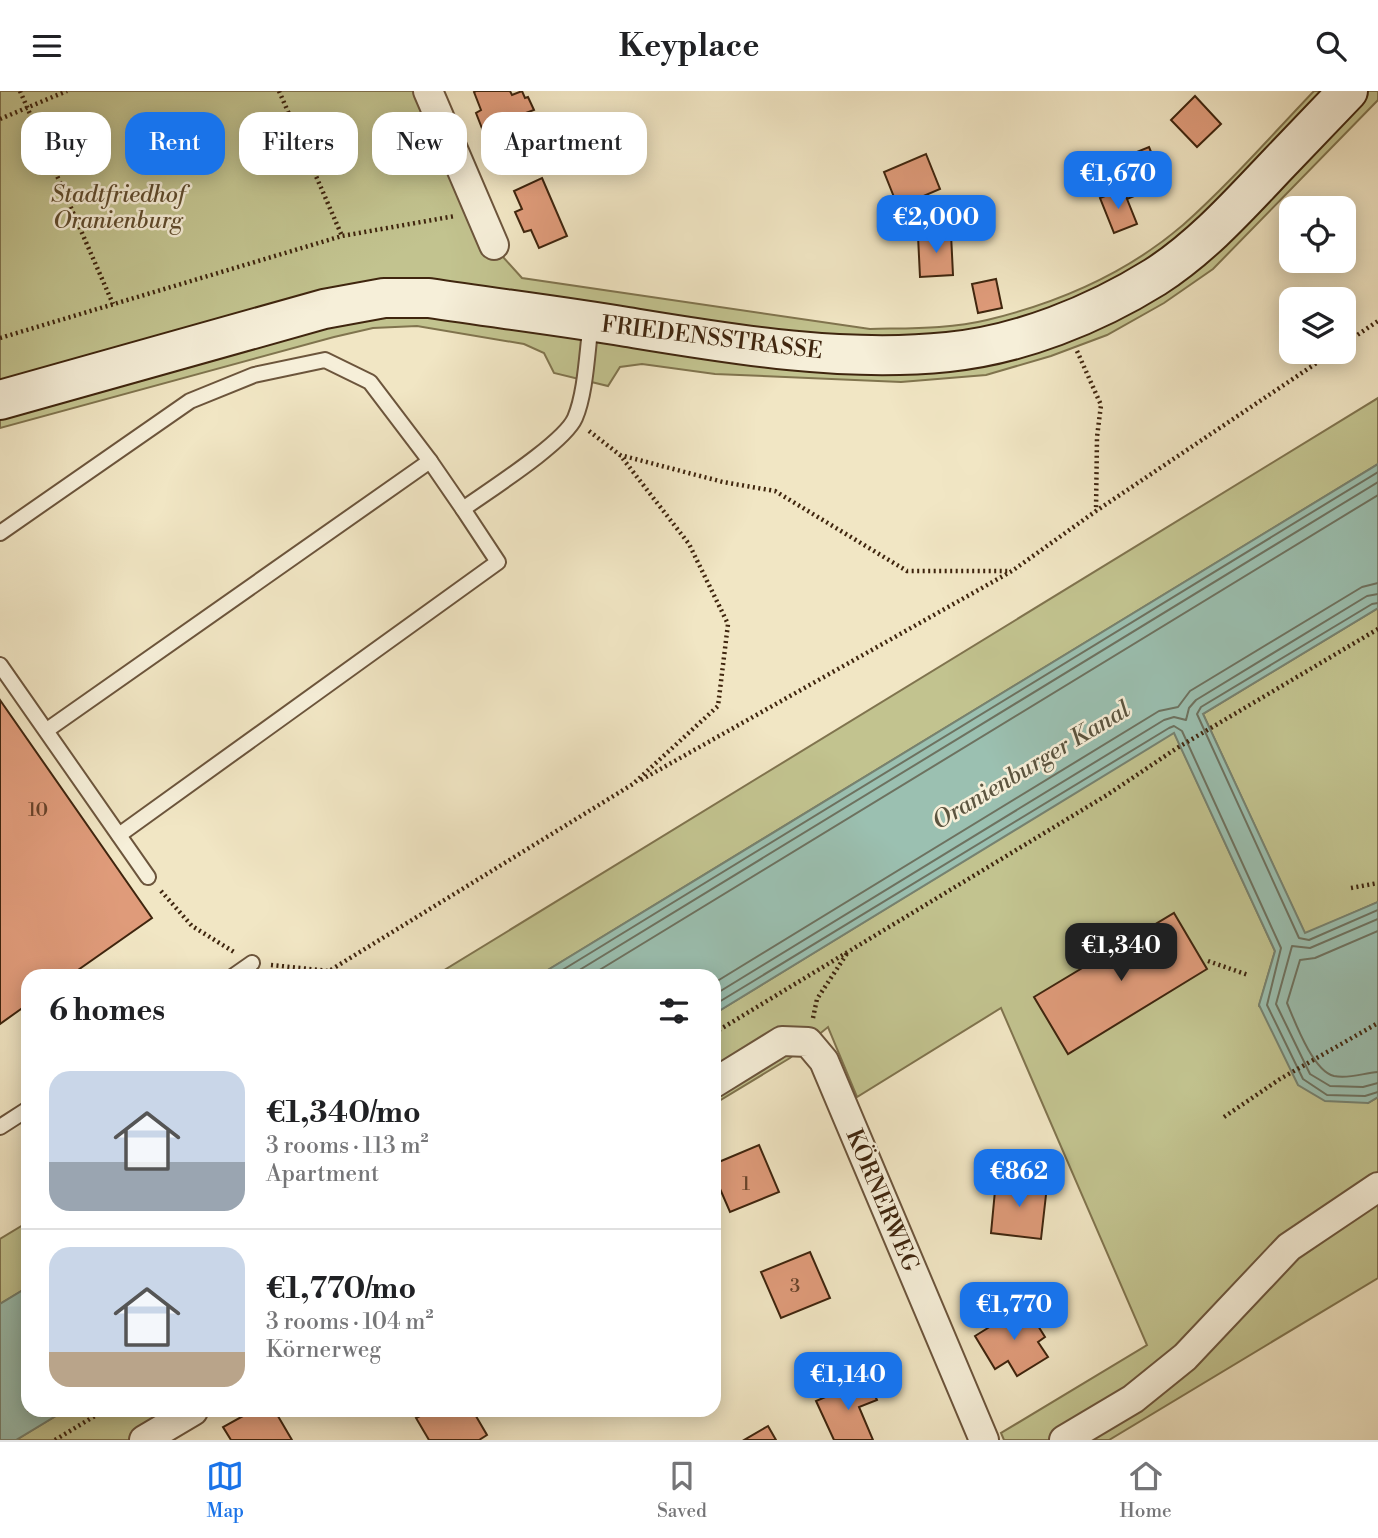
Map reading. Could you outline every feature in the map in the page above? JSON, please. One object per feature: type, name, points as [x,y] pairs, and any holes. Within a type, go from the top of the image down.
[{"type":"street","points":[[428,91],[494,245]]},
{"type":"street","name":"FRIEDENSSTRASSE","points":[[0,400],[324,309],[384,299],[429,297],[740,345],[883,355],[948,352],[999,344],[1064,322],[1116,299],[1155,277],[1195,248],[1237,208],[1348,91]]},
{"type":"street","points":[[721,1079],[782,1041],[808,1042]]},
{"type":"street","name":"KÖRNERWEG","points":[[808,1042],[824,1061],[978,1438]]},
{"type":"street","points":[[1064,1440],[1133,1399],[1185,1357],[1289,1247],[1378,1187]]},
{"type":"street","points":[[144,1440],[189,1423]]},
{"type":"lane","points":[[463,509],[550,447],[575,420],[591,321]]},
{"type":"lane","points":[[0,533],[190,401],[254,376],[325,360],[370,381],[430,461],[498,562],[119,835]]},
{"type":"lane","points":[[47,730],[430,461]]},
{"type":"lane","points":[[0,665],[148,877]]},
{"type":"lane","points":[[243,969],[252,963]]},
{"type":"lane","points":[[0,1128],[21,1114]]},
{"type":"path","points":[[20,91],[113,305]]},
{"type":"path","points":[[0,119],[67,91]]},
{"type":"path","points":[[279,91],[342,236]]},
{"type":"path","points":[[0,338],[342,236],[449,218],[478,207]]},
{"type":"path","points":[[1356,336],[1378,321]]},
{"type":"path","points":[[1064,322],[1101,405],[1097,437],[1096,511]]},
{"type":"path","points":[[332,969],[633,784],[1012,571],[1096,511],[1315,364]]},
{"type":"path","points":[[575,420],[620,455],[689,544],[728,624],[718,706],[633,784]]},
{"type":"path","points":[[620,455],[723,482],[775,491],[907,572],[1012,571]]},
{"type":"path","points":[[721,1029],[1107,795],[1169,753],[1378,629]]},
{"type":"path","points":[[148,877],[192,926],[252,963],[310,969]]},
{"type":"path","points":[[1351,888],[1378,883]]},
{"type":"path","points":[[808,1042],[817,999],[850,949]]},
{"type":"path","points":[[1208,961],[1248,975]]},
{"type":"path","points":[[1224,1117],[1280,1079],[1378,1023]]},
{"type":"path","points":[[55,1440],[93,1417]]},
{"type":"green space","name":"Stadtfriedhof Oranienburg","points":[[0,91],[419,91],[428,112],[372,112],[372,175],[454,175],[475,226],[522,278],[870,329],[973,323],[1040,305],[1091,284],[1139,258],[1183,225],[1314,91],[1378,91],[1378,100],[1284,196],[1279,196],[1279,201],[1213,269],[1164,303],[1107,335],[1051,356],[986,375],[901,382],[715,374],[642,364],[620,367],[608,386],[554,373],[544,353],[524,344],[417,326],[373,328],[0,428]]},
{"type":"green space","points":[[1378,398],[1378,464],[549,969],[446,969]]},
{"type":"green space","points":[[1378,608],[1378,902],[1305,934],[1203,714]]},
{"type":"green space","points":[[1174,732],[1275,951],[1259,1006],[1368,1103],[1378,1097],[1378,1278],[1109,1440],[1004,1440],[1001,1433],[1147,1345],[1001,1008],[857,1097],[828,1027],[790,1058],[721,1100],[721,1010]]},
{"type":"green space","points":[[21,1226],[21,1291],[0,1304],[0,1239]]},
{"type":"green space","points":[[54,1417],[205,1417],[167,1440],[16,1440]]},
{"type":"water","name":"Oranienburger Kanal","points":[[1378,464],[1378,608],[1203,714],[1305,933],[1378,902],[1378,1097],[1368,1103],[1325,1101],[1298,1085],[1259,1005],[1275,951],[1174,733],[721,1010],[721,969],[549,969]]},
{"type":"water","points":[[21,1291],[21,1417],[54,1417],[16,1440],[0,1440],[0,1304]]},
{"type":"building","points":[[510,91],[512,95],[522,91],[534,110],[481,112],[481,126],[476,113],[481,110],[474,92]]},
{"type":"building","points":[[1195,96],[1221,124],[1197,147],[1171,120]]},
{"type":"building","points":[[1149,147],[1164,184],[1127,199],[1112,162]]},
{"type":"building","points":[[926,154],[940,189],[898,207],[884,172]]},
{"type":"building","points":[[542,178],[567,236],[539,248],[531,230],[524,232],[515,212],[522,209],[514,191]]},
{"type":"building","points":[[1123,189],[1137,224],[1114,233],[1100,198]]},
{"type":"building","points":[[951,234],[953,275],[920,277],[918,236]]},
{"type":"building","points":[[996,279],[1002,308],[978,313],[972,284]]},
{"type":"building","points":[[0,700],[152,918],[79,969],[21,969],[21,1009],[0,1024]]},
{"type":"building","points":[[1174,913],[1207,969],[1068,1054],[1034,997]]},
{"type":"building","points":[[759,1145],[779,1192],[730,1212],[721,1191],[721,1161]]},
{"type":"building","points":[[996,1180],[1047,1186],[1041,1239],[991,1233]]},
{"type":"building","points":[[810,1252],[830,1298],[781,1318],[761,1272]]},
{"type":"building","points":[[1025,1305],[1045,1337],[1038,1342],[1048,1357],[1017,1376],[1008,1361],[995,1369],[975,1336]]},
{"type":"building","points":[[867,1379],[877,1400],[859,1407],[873,1440],[834,1440],[816,1401]]},
{"type":"building","points":[[241,1417],[279,1417],[292,1440],[231,1440],[223,1427]]},
{"type":"building","points":[[476,1417],[487,1435],[479,1440],[429,1440],[416,1418]]},
{"type":"building","points":[[768,1426],[776,1440],[744,1440]]}]
